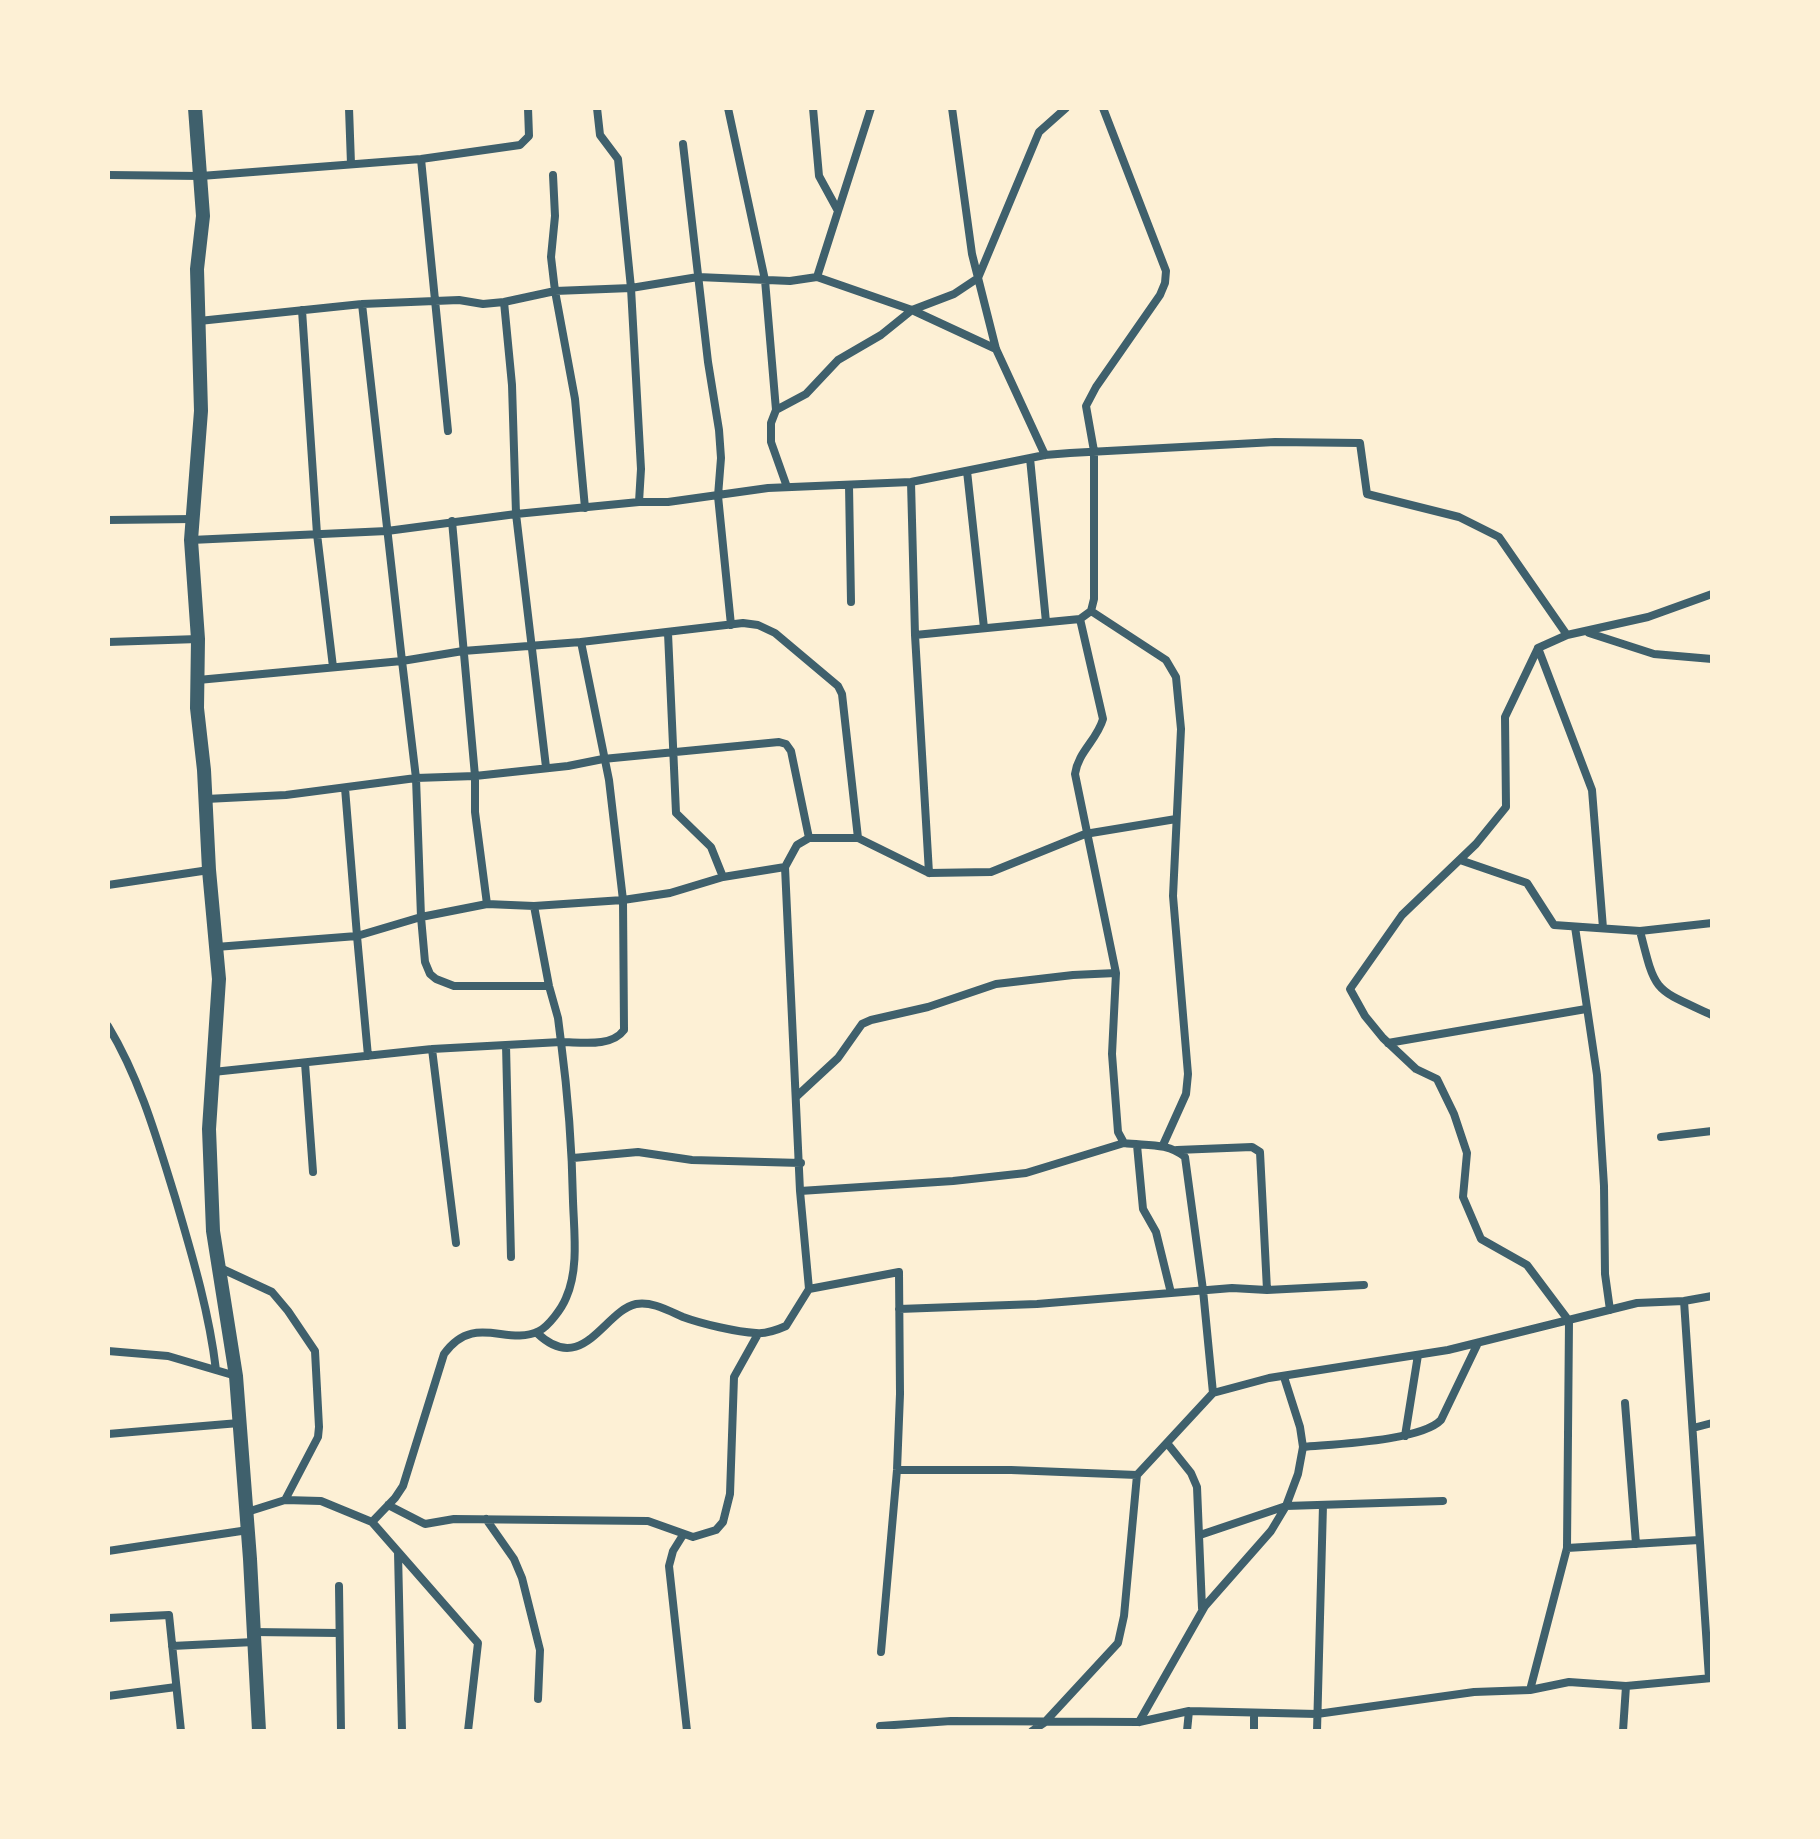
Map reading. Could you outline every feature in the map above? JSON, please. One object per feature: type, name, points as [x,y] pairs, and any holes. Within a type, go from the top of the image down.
[{"type":"street","points":[[349,108],[351,164]]},
{"type":"street","points":[[108,175],[201,176],[421,159],[520,145],[529,136],[528,108]]},
{"type":"street","points":[[597,108],[600,135],[618,159],[631,288],[641,469],[639,502]]},
{"type":"street","points":[[728,108],[765,280],[776,410],[771,423],[771,442],[787,487]]},
{"type":"street","points":[[813,108],[819,176],[837,209]]},
{"type":"street","points":[[817,277],[871,108]]},
{"type":"street","points":[[952,108],[972,254],[996,349],[1045,455]]},
{"type":"street","points":[[776,410],[806,394],[838,360],[881,335],[912,310],[954,294],[978,278],[1039,132],[1066,108]]},
{"type":"street","points":[[915,635],[1080,619],[1091,611],[1094,599],[1094,451],[1086,406],[1160,295],[1166,271],[1103,108]]},
{"type":"street","points":[[193,109],[203,216],[197,269],[201,411],[191,540],[198,639],[197,708],[219,979],[209,1129],[213,1231],[236,1376],[259,1731]]},
{"type":"street","points":[[683,144],[708,362],[719,430],[721,458],[718,496],[731,625]]},
{"type":"street","points":[[421,159],[448,431]]},
{"type":"street","points":[[553,175],[555,216],[551,257],[575,399],[585,508]]},
{"type":"street","points":[[199,321],[362,304],[504,302],[555,291],[631,288],[698,277],[790,281],[817,277],[912,310],[996,349]]},
{"type":"street","points":[[504,302],[512,385],[516,514],[546,767]]},
{"type":"street","points":[[362,304],[416,778],[425,962],[436,979],[454,986],[549,986]]},
{"type":"street","points":[[302,310],[317,534],[333,667]]},
{"type":"street","points":[[191,540],[387,531],[452,521],[639,502],[668,502],[787,487],[911,482],[1045,455],[1275,442],[1360,443],[1367,494],[1459,517],[1499,537],[1567,635]]},
{"type":"street","points":[[1030,458],[1046,622]]},
{"type":"street","points":[[967,471],[984,628]]},
{"type":"street","points":[[911,482],[915,635],[929,873]]},
{"type":"street","points":[[849,485],[851,602]]},
{"type":"street","points":[[108,520],[193,519]]},
{"type":"street","points":[[452,521],[475,776],[475,812],[487,904]]},
{"type":"street","points":[[1530,1690],[1567,1548],[1569,1321],[1527,1265],[1481,1239],[1463,1197],[1467,1153],[1454,1114],[1437,1079],[1416,1069],[1388,1043],[1365,1016],[1350,989],[1402,915],[1460,860],[1506,807],[1505,717],[1538,648],[1567,635],[1648,617],[1712,594]]},
{"type":"street","points":[[1091,611],[1166,660],[1176,677],[1181,729],[1173,896],[1188,1074],[1186,1094],[1163,1145]]},
{"type":"street","points":[[1080,619],[1103,719],[1099,733],[1076,762],[1075,774],[1116,973],[1112,1054],[1118,1132],[1124,1143]]},
{"type":"street","points":[[198,680],[402,661],[463,651],[758,625],[775,633],[838,686],[842,694],[858,838]]},
{"type":"street","points":[[1585,632],[1654,654],[1712,659]]},
{"type":"street","points":[[668,633],[676,813],[711,847],[723,877]]},
{"type":"street","points":[[108,642],[198,639]]},
{"type":"street","points":[[213,1072],[432,1049],[605,1042],[619,1036],[624,1030],[623,900],[609,780],[581,642]]},
{"type":"street","points":[[1538,648],[1592,790],[1603,928]]},
{"type":"street","points":[[206,799],[345,788],[416,778],[475,776],[603,759],[779,742],[786,744],[791,751],[809,838]]},
{"type":"street","points":[[345,788],[368,1056]]},
{"type":"street","points":[[537,1333],[548,1343],[575,1345],[594,1338],[625,1308],[647,1303],[685,1317],[758,1334],[786,1326],[809,1289],[800,1191],[785,867],[797,845],[809,838],[858,838],[929,873],[991,872],[1085,834],[1176,819]]},
{"type":"street","points":[[1460,860],[1527,883],[1554,925],[1640,931],[1712,923]]},
{"type":"street","points":[[216,947],[357,936],[421,917],[487,904],[534,906],[623,900],[670,893],[723,877],[785,867]]},
{"type":"street","points":[[108,885],[209,870]]},
{"type":"street","points":[[372,1522],[403,1486],[444,1354],[453,1340],[482,1332],[537,1333],[559,1309],[569,1290],[575,1253],[573,1158],[558,1018],[534,906]]},
{"type":"street","points":[[1575,927],[1597,1075],[1604,1186],[1605,1274],[1610,1310]]},
{"type":"street","points":[[1640,931],[1657,987],[1667,995],[1712,1015]]},
{"type":"street","points":[[797,1096],[838,1058],[862,1024],[871,1020],[928,1007],[996,984],[1116,973]]},
{"type":"street","points":[[1388,1043],[1586,1009]]},
{"type":"street","points":[[108,1026],[154,1128],[199,1278],[216,1370]]},
{"type":"street","points":[[506,1045],[511,1257]]},
{"type":"street","points":[[432,1049],[456,1243]]},
{"type":"street","points":[[305,1063],[313,1172]]},
{"type":"street","points":[[1661,1137],[1712,1131]]},
{"type":"street","points":[[800,1191],[1026,1173],[1124,1143],[1163,1145],[1176,1150],[1185,1157],[1213,1393]]},
{"type":"street","points":[[1137,1145],[1143,1209],[1156,1232],[1171,1293]]},
{"type":"street","points":[[1176,1150],[1252,1147],[1260,1152],[1267,1290]]},
{"type":"street","points":[[573,1158],[638,1152],[692,1160],[801,1163]]},
{"type":"street","points":[[218,1267],[272,1292],[315,1351],[318,1437],[285,1500]]},
{"type":"street","points":[[809,1289],[899,1272],[897,1470],[881,1652]]},
{"type":"street","points":[[899,1309],[1037,1304],[1203,1290],[1364,1285]]},
{"type":"street","points":[[1032,1731],[1044,1723],[1118,1643],[1124,1616],[1137,1475],[1213,1393],[1284,1377],[1478,1343],[1637,1303],[1712,1296]]},
{"type":"street","points":[[880,1726],[951,1721],[1139,1722],[1189,1711],[1317,1714],[1474,1692],[1530,1690],[1569,1682],[1626,1686],[1710,1678],[1684,1301]]},
{"type":"street","points":[[388,1505],[425,1524],[454,1519],[648,1521],[693,1537],[716,1530],[723,1522],[730,1494],[734,1377],[758,1334]]},
{"type":"street","points":[[1303,1447],[1405,1436],[1426,1430],[1441,1420],[1478,1343]]},
{"type":"street","points":[[108,1351],[168,1356],[236,1376]]},
{"type":"street","points":[[1405,1436],[1418,1355]]},
{"type":"street","points":[[1139,1722],[1202,1611],[1271,1531],[1286,1506],[1298,1474],[1303,1447],[1284,1377]]},
{"type":"street","points":[[1625,1403],[1636,1544]]},
{"type":"street","points":[[108,1434],[239,1423]]},
{"type":"street","points":[[1693,1428],[1712,1423]]},
{"type":"street","points":[[1167,1443],[1191,1473],[1197,1487],[1202,1611]]},
{"type":"street","points":[[897,1470],[1137,1475]]},
{"type":"street","points":[[247,1512],[285,1500],[321,1501],[372,1522],[478,1643],[468,1731]]},
{"type":"street","points":[[1200,1535],[1286,1506],[1443,1501]]},
{"type":"street","points":[[1317,1731],[1323,1505]]},
{"type":"street","points":[[486,1519],[514,1559],[522,1578],[540,1650],[538,1699]]},
{"type":"street","points":[[108,1551],[248,1530]]},
{"type":"street","points":[[683,1535],[673,1551],[669,1566],[687,1731]]},
{"type":"street","points":[[1567,1548],[1699,1540]]},
{"type":"street","points":[[398,1552],[402,1731]]},
{"type":"street","points":[[339,1586],[341,1731]]},
{"type":"street","points":[[108,1618],[169,1615],[181,1731]]},
{"type":"street","points":[[172,1646],[253,1637],[339,1633]]},
{"type":"street","points":[[1623,1731],[1626,1686]]},
{"type":"street","points":[[108,1696],[176,1687]]},
{"type":"street","points":[[1187,1731],[1189,1711]]},
{"type":"street","points":[[1254,1713],[1254,1731]]}]
